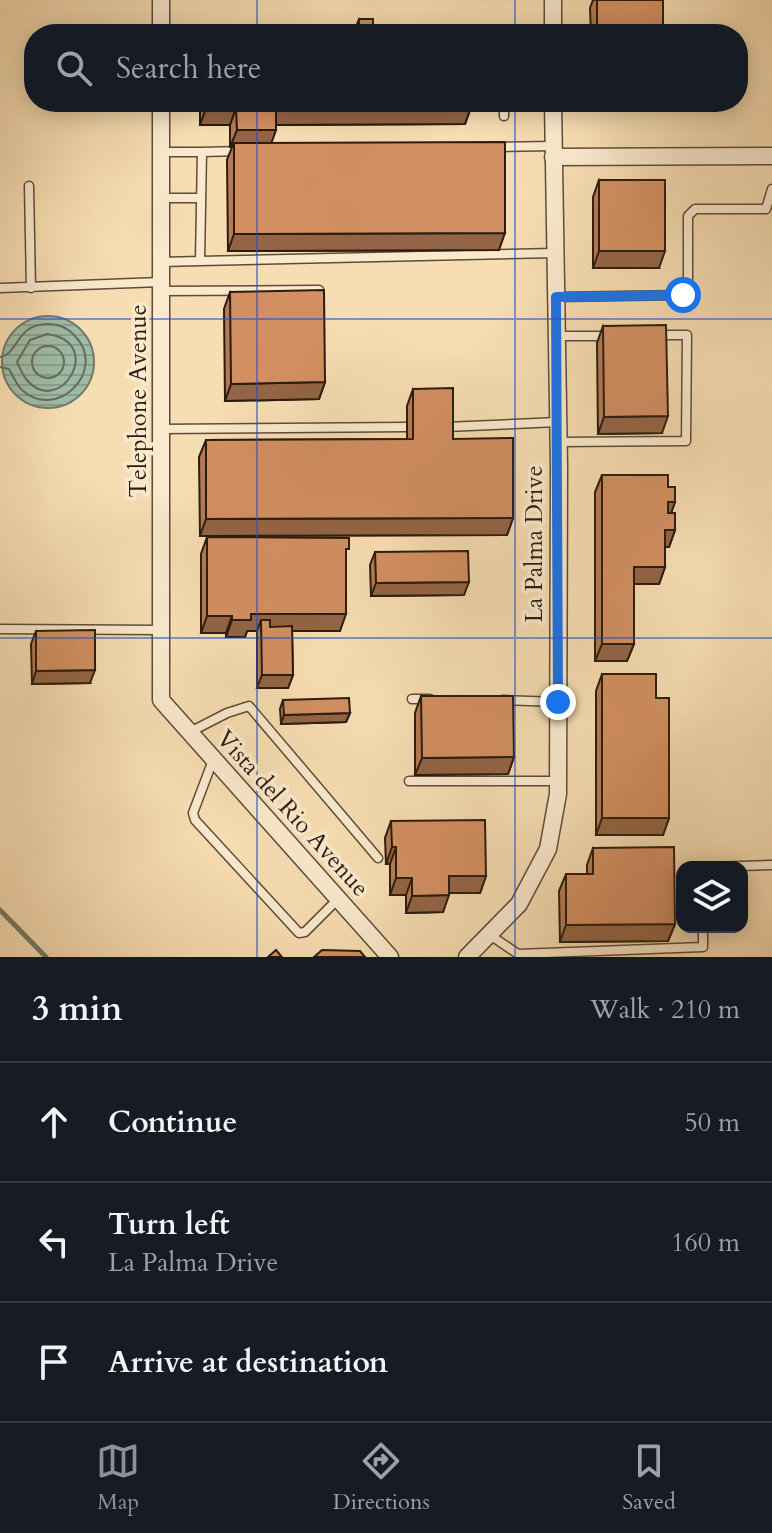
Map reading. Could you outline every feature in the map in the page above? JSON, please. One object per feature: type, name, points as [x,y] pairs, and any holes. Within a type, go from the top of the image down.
[{"type":"street","points":[[161,0],[161,24]]},
{"type":"street","points":[[553,0],[553,24]]},
{"type":"street","name":"Telephone Avenue","points":[[161,112],[161,700]]},
{"type":"street","name":"La Palma Drive","points":[[467,957],[519,904],[548,849],[558,781],[558,422],[553,112]]},
{"type":"street","points":[[553,151],[772,156]]},
{"type":"street","name":"Vista del Rio Avenue","points":[[161,700],[390,957]]},
{"type":"lane","points":[[490,147],[553,151]]},
{"type":"lane","points":[[161,152],[254,151]]},
{"type":"lane","points":[[200,261],[202,152]]},
{"type":"lane","points":[[772,156],[772,165]]},
{"type":"lane","points":[[29,186],[31,288]]},
{"type":"lane","points":[[556,297],[683,295],[688,286],[688,216],[695,209],[766,209],[772,189]]},
{"type":"lane","points":[[161,198],[201,198]]},
{"type":"lane","points":[[161,262],[555,253]]},
{"type":"lane","points":[[0,288],[161,286],[319,290]]},
{"type":"lane","points":[[558,442],[686,441],[687,335],[647,335]]},
{"type":"lane","points":[[556,336],[620,336]]},
{"type":"lane","points":[[446,427],[558,422]]},
{"type":"lane","points":[[161,429],[407,427]]},
{"type":"lane","points":[[0,629],[162,630]]},
{"type":"lane","points":[[412,699],[441,699]]},
{"type":"lane","points":[[499,699],[558,702]]},
{"type":"lane","points":[[189,732],[249,706],[378,858]]},
{"type":"lane","points":[[213,759],[193,813],[195,820],[299,933],[305,932],[338,899]]},
{"type":"lane","points":[[409,781],[558,781]]},
{"type":"lane","points":[[748,866],[772,865]]},
{"type":"lane","points":[[490,935],[518,956],[639,953],[703,947],[703,933]]},
{"type":"water","points":[[48,316],[66,319],[81,329],[91,344],[94,362],[91,380],[81,395],[66,405],[48,408],[30,405],[15,395],[5,380],[2,362],[5,344],[15,329],[30,319]]},
{"type":"building","points":[[597,0],[663,0],[663,24],[597,24]]},
{"type":"building","points":[[359,19],[373,19],[373,24],[359,24]]},
{"type":"building","points":[[236,112],[276,112],[276,130],[237,130]]},
{"type":"building","points":[[505,142],[505,233],[234,234],[234,143]]},
{"type":"building","points":[[599,180],[665,180],[665,251],[599,251]]},
{"type":"building","points":[[324,290],[325,382],[231,384],[230,292]]},
{"type":"building","points":[[666,325],[668,416],[604,417],[603,326]]},
{"type":"building","points":[[453,388],[453,439],[513,438],[513,518],[206,519],[206,440],[413,439],[413,389]]},
{"type":"building","points":[[602,475],[668,475],[668,487],[675,487],[675,502],[668,502],[668,513],[675,513],[675,530],[665,530],[665,567],[634,567],[634,644],[602,644]]},
{"type":"building","points":[[207,537],[349,538],[349,549],[346,549],[346,614],[251,614],[251,620],[207,616]]},
{"type":"building","points":[[468,551],[469,582],[376,583],[375,552]]},
{"type":"building","points":[[261,620],[270,620],[270,627],[292,626],[293,675],[262,675]]},
{"type":"building","points":[[95,630],[95,670],[36,671],[36,631]]},
{"type":"building","points":[[602,674],[656,674],[656,698],[669,698],[669,818],[602,818]]},
{"type":"building","points":[[421,696],[513,696],[514,757],[422,758]]},
{"type":"building","points":[[349,698],[350,713],[284,715],[283,700]]},
{"type":"building","points":[[485,820],[486,876],[449,876],[449,895],[412,896],[412,878],[396,878],[396,847],[392,847],[391,821]]},
{"type":"building","points":[[674,847],[675,924],[566,925],[566,874],[593,874],[593,848]]},
{"type":"building","points":[[276,950],[282,957],[268,957]]},
{"type":"building","points":[[322,950],[360,951],[365,957],[314,957]]},
{"type":"waterway","points":[[0,910],[46,957]]},
{"type":"route","points":[[558,702],[556,297],[683,295]]}]
